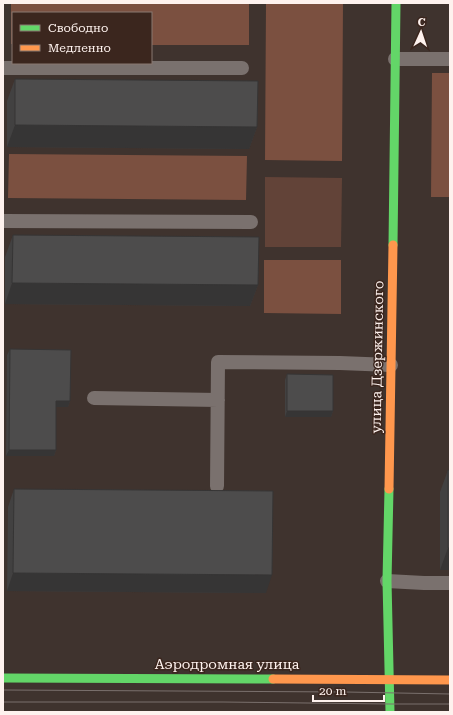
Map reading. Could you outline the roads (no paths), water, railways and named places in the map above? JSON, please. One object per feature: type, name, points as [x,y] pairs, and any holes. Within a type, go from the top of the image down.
[{"type":"street","name":"улица Дзержинского","points":[[390,712],[387,581],[396,3]]},
{"type":"street","name":"Аэродромная улица","points":[[3,678],[450,680]]},
{"type":"lane","points":[[395,59],[450,59]]},
{"type":"lane","points":[[3,68],[242,68]]},
{"type":"lane","points":[[3,221],[251,222]]},
{"type":"lane","points":[[217,486],[218,362],[340,363],[391,366]]},
{"type":"lane","points":[[94,398],[218,400]]},
{"type":"lane","points":[[387,581],[450,583]]},
{"type":"tram line","points":[[3,690],[450,694]]},
{"type":"tram line","points":[[3,702],[450,704]]}]
